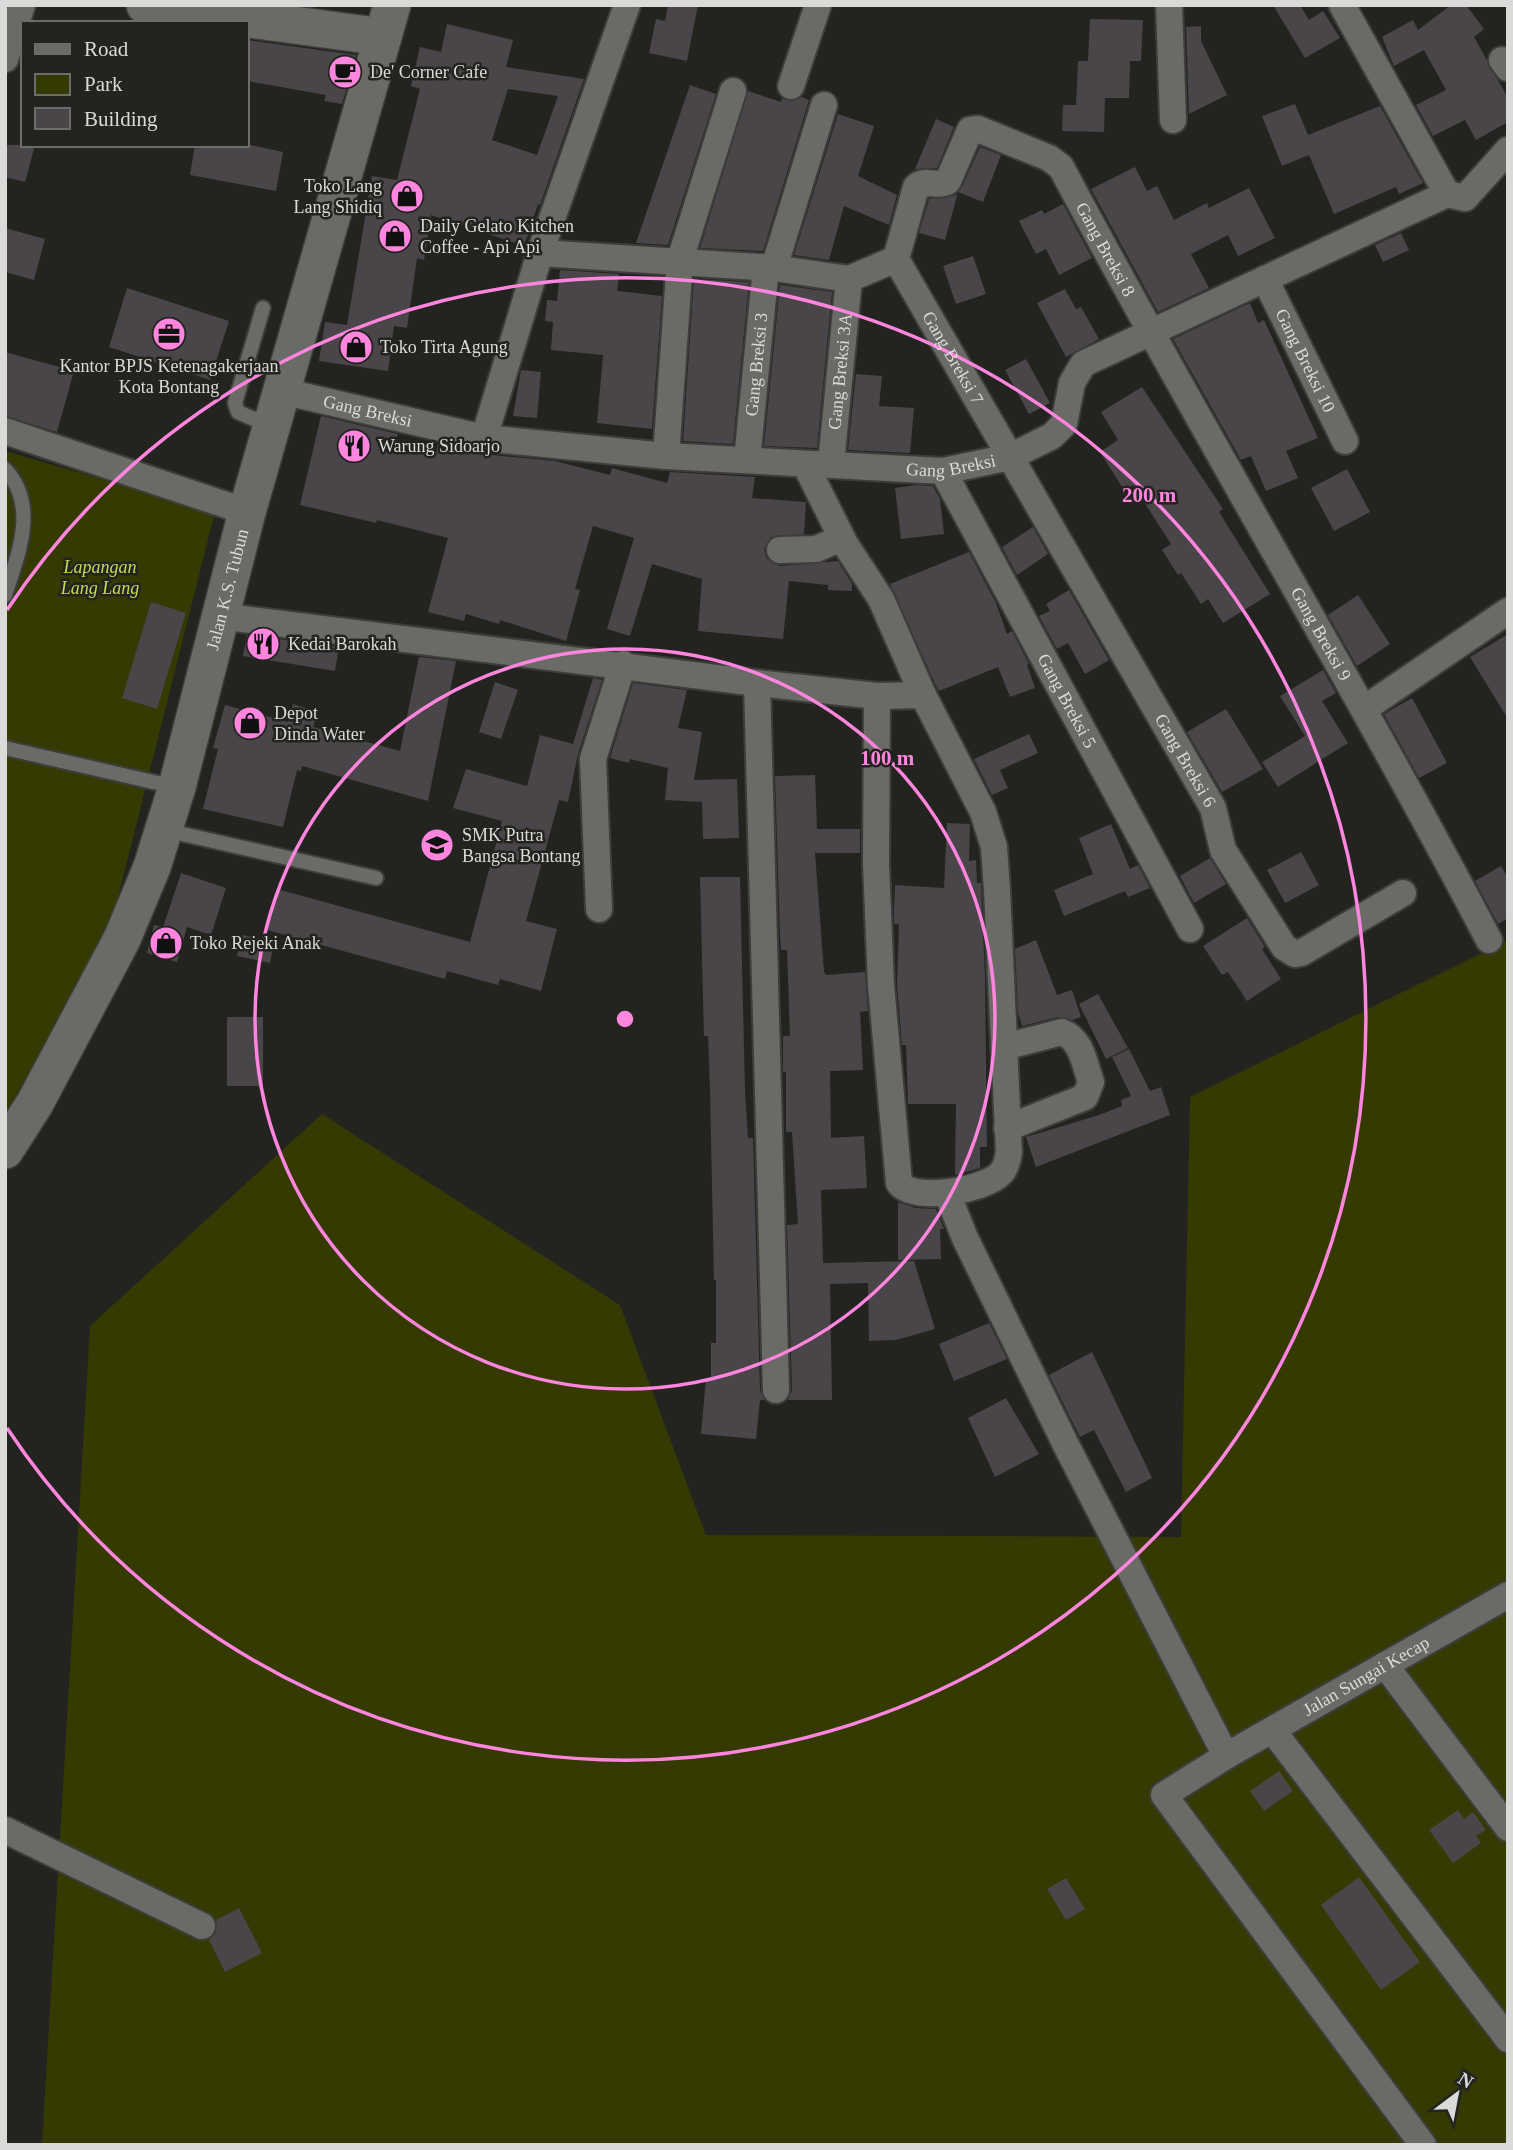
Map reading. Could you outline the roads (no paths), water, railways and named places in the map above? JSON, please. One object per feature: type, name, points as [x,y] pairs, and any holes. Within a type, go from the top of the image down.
[{"type":"street","points":[[5,59],[22,5]]},
{"type":"street","points":[[145,5],[387,21]]},
{"type":"street","points":[[484,438],[540,253],[627,5]]},
{"type":"street","points":[[792,86],[818,5]]},
{"type":"street","points":[[1169,5],[1173,120]]},
{"type":"street","points":[[1342,5],[1447,194]]},
{"type":"street","name":"Jalan K.S. Tubun","points":[[5,1150],[35,1102],[122,939],[163,830],[177,787],[247,512],[387,21]]},
{"type":"street","points":[[666,456],[680,260],[733,91]]},
{"type":"street","name":"Gang Breksi 3","points":[[747,460],[770,267],[824,105]]},
{"type":"street","name":"Gang Breksi 8","points":[[897,258],[916,187],[924,183],[943,184],[948,181],[970,130],[978,129],[1049,158],[1061,167],[1148,331]]},
{"type":"street","name":"Gang Breksi","points":[[278,405],[484,438],[666,456],[943,471],[1010,457],[1052,436],[1064,424],[1072,383],[1083,364],[1148,331],[1447,194],[1465,198],[1508,150]]},
{"type":"street","points":[[540,253],[770,267],[849,279],[897,258]]},
{"type":"street","name":"Gang Breksi 7","points":[[897,258],[1010,457]]},
{"type":"street","name":"Gang Breksi 3A","points":[[818,464],[849,279]]},
{"type":"street","name":"Gang Breksi 10","points":[[1265,279],[1345,441]]},
{"type":"street","name":"Gang Breksi 9","points":[[1148,331],[1364,709],[1489,940]]},
{"type":"street","points":[[5,431],[247,512]]},
{"type":"street","name":"Gang Breksi 6","points":[[1010,457],[1213,808],[1223,850],[1284,947],[1295,954],[1301,953],[1403,893]]},
{"type":"street","points":[[818,464],[842,538],[881,599],[923,695],[983,812],[994,848],[1009,1153],[1006,1166],[1000,1175],[987,1182],[947,1193],[908,1190],[900,1183],[881,985],[876,864],[877,696]]},
{"type":"street","name":"Gang Breksi 5","points":[[943,471],[1190,929]]},
{"type":"street","points":[[780,550],[816,549],[842,538]]},
{"type":"street","points":[[1364,709],[1508,611]]},
{"type":"street","points":[[219,616],[623,664],[757,683],[877,696],[923,695]]},
{"type":"street","points":[[599,909],[593,759],[623,664]]},
{"type":"street","points":[[757,683],[776,1390]]},
{"type":"street","points":[[1004,1047],[1062,1032],[1070,1035],[1077,1041],[1091,1082],[1084,1097],[1007,1128]]},
{"type":"street","points":[[947,1193],[965,1238],[1066,1445],[1226,1756]]},
{"type":"street","name":"Jalan Sungai Kecap","points":[[1423,2145],[1164,1795],[1226,1756],[1508,1595]]},
{"type":"street","points":[[1385,1665],[1508,1828]]},
{"type":"street","points":[[1273,1731],[1508,2039]]},
{"type":"street","points":[[5,1830],[202,1926]]},
{"type":"lane","points":[[263,307],[235,403],[238,412],[245,416],[278,405]]},
{"type":"lane","points":[[5,469],[21,501],[25,525],[5,595]]},
{"type":"lane","points":[[5,748],[177,787]]},
{"type":"lane","points":[[163,830],[376,878]]},
{"type":"place","name":"De' Corner Cafe","points":[[345,72]]},
{"type":"place","name":"Toko Lang Lang Shidiq","points":[[407,196]]},
{"type":"place","name":"Daily Gelato Kitchen Coffee - Api Api","points":[[395,236]]},
{"type":"place","name":"Kantor BPJS Ketenagakerjaan Kota Bontang","points":[[169,334]]},
{"type":"place","name":"Toko Tirta Agung","points":[[356,347]]},
{"type":"place","name":"Warung Sidoarjo","points":[[354,446]]},
{"type":"place","name":"Kedai Barokah","points":[[263,644]]},
{"type":"place","name":"Depot Dinda Water","points":[[250,723]]},
{"type":"place","name":"SMK Putra Bangsa Bontang","points":[[437,845]]},
{"type":"place","name":"Toko Rejeki Anak","points":[[166,943]]},
{"type":"park label","name":"Lapangan Lang Lang","points":[[100,577]]}]
